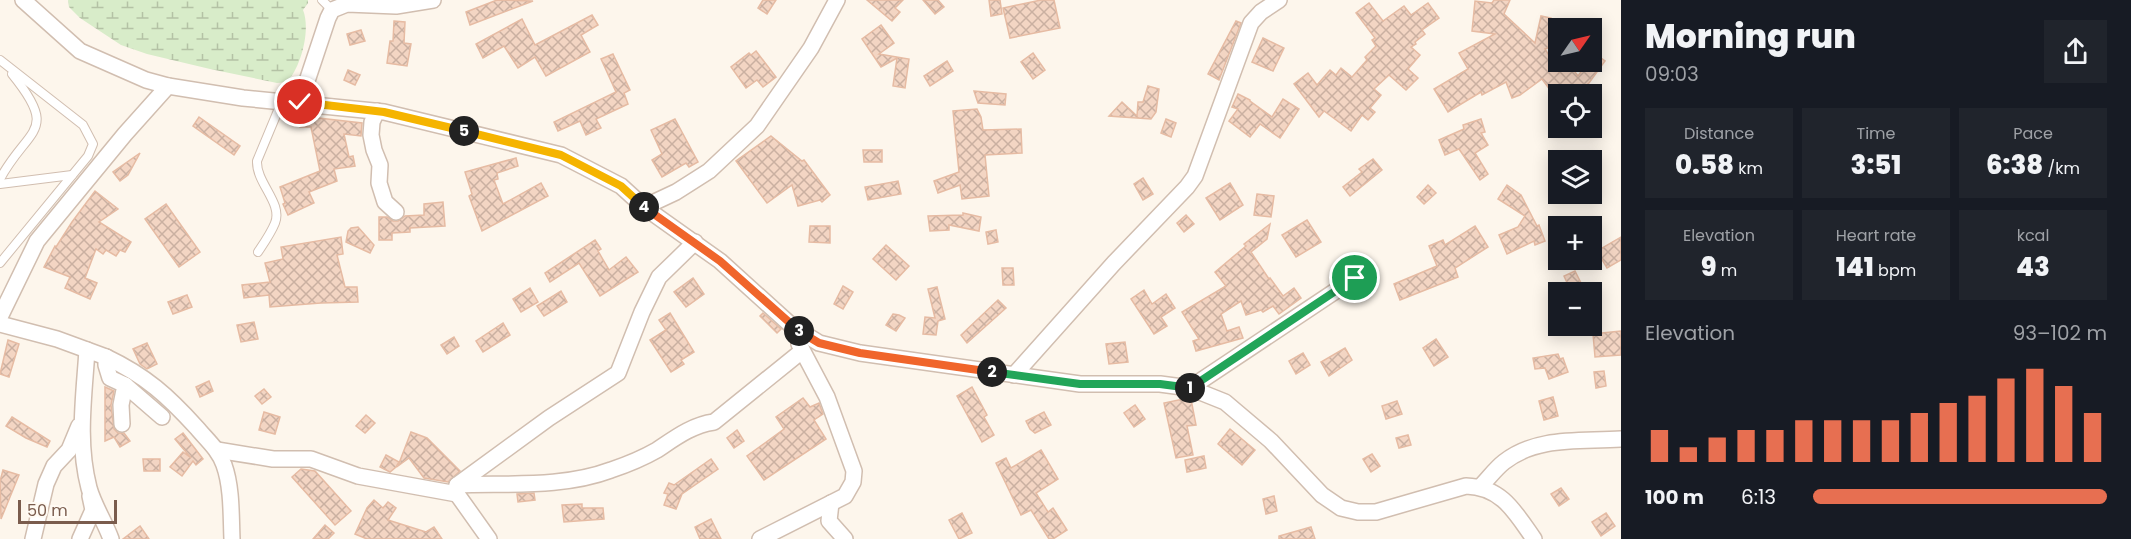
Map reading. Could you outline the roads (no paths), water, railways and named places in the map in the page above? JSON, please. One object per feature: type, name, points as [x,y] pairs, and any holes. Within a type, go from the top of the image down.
[{"type":"street","points":[[23,0],[80,51],[146,80],[168,86],[243,98],[377,111],[561,155],[621,186],[644,207],[720,261],[793,327],[819,343],[860,353],[1080,384],[1160,384],[1190,388],[1225,402],[1271,441],[1322,495],[1341,508],[1358,512],[1376,512],[1466,486],[1481,486],[1497,494],[1534,539]]},
{"type":"street","points":[[300,102],[328,18],[327,5],[348,2],[396,6],[433,0]]},
{"type":"street","points":[[644,207],[676,192],[710,171],[757,126],[811,48],[837,0]]},
{"type":"street","points":[[1014,375],[1113,263],[1183,192],[1195,176],[1251,23],[1261,12],[1279,0]]},
{"type":"street","points":[[0,317],[37,241],[125,134],[168,86]]},
{"type":"street","points":[[377,111],[372,122],[371,135],[380,165],[379,183],[385,202],[396,212]]},
{"type":"street","points":[[457,489],[549,418],[618,373],[642,312],[660,278],[695,242]]},
{"type":"street","points":[[1190,388],[1355,278]]},
{"type":"street","points":[[0,324],[57,339],[106,357],[131,369],[162,391],[217,450],[225,466],[232,539]]},
{"type":"street","points":[[760,539],[845,496],[853,482],[854,471],[826,397],[802,351],[793,327]]},
{"type":"street","points":[[80,539],[93,510],[83,454],[81,420],[87,350]]},
{"type":"street","points":[[217,450],[273,459],[311,459],[358,476],[457,489],[583,480],[620,467],[686,432],[714,422],[802,351]]},
{"type":"street","points":[[106,357],[110,378],[125,384],[162,417]]},
{"type":"street","points":[[122,424],[121,405],[125,384]]},
{"type":"street","points":[[33,539],[46,484],[54,466],[69,450],[81,420]]},
{"type":"street","points":[[1481,486],[1503,463],[1517,454],[1539,446],[1561,441],[1621,439]]},
{"type":"street","points":[[457,489],[489,539]]},
{"type":"street","points":[[89,490],[111,539]]},
{"type":"street","points":[[831,503],[829,521],[845,539]]},
{"type":"lane","points":[[2,62],[27,92],[36,107],[38,122],[32,135],[4,163],[0,181],[72,175]]},
{"type":"lane","points":[[0,263],[88,156],[93,144],[83,125],[2,62]]},
{"type":"lane","points":[[258,252],[276,222],[277,211],[256,170],[257,161],[282,101]]}]
